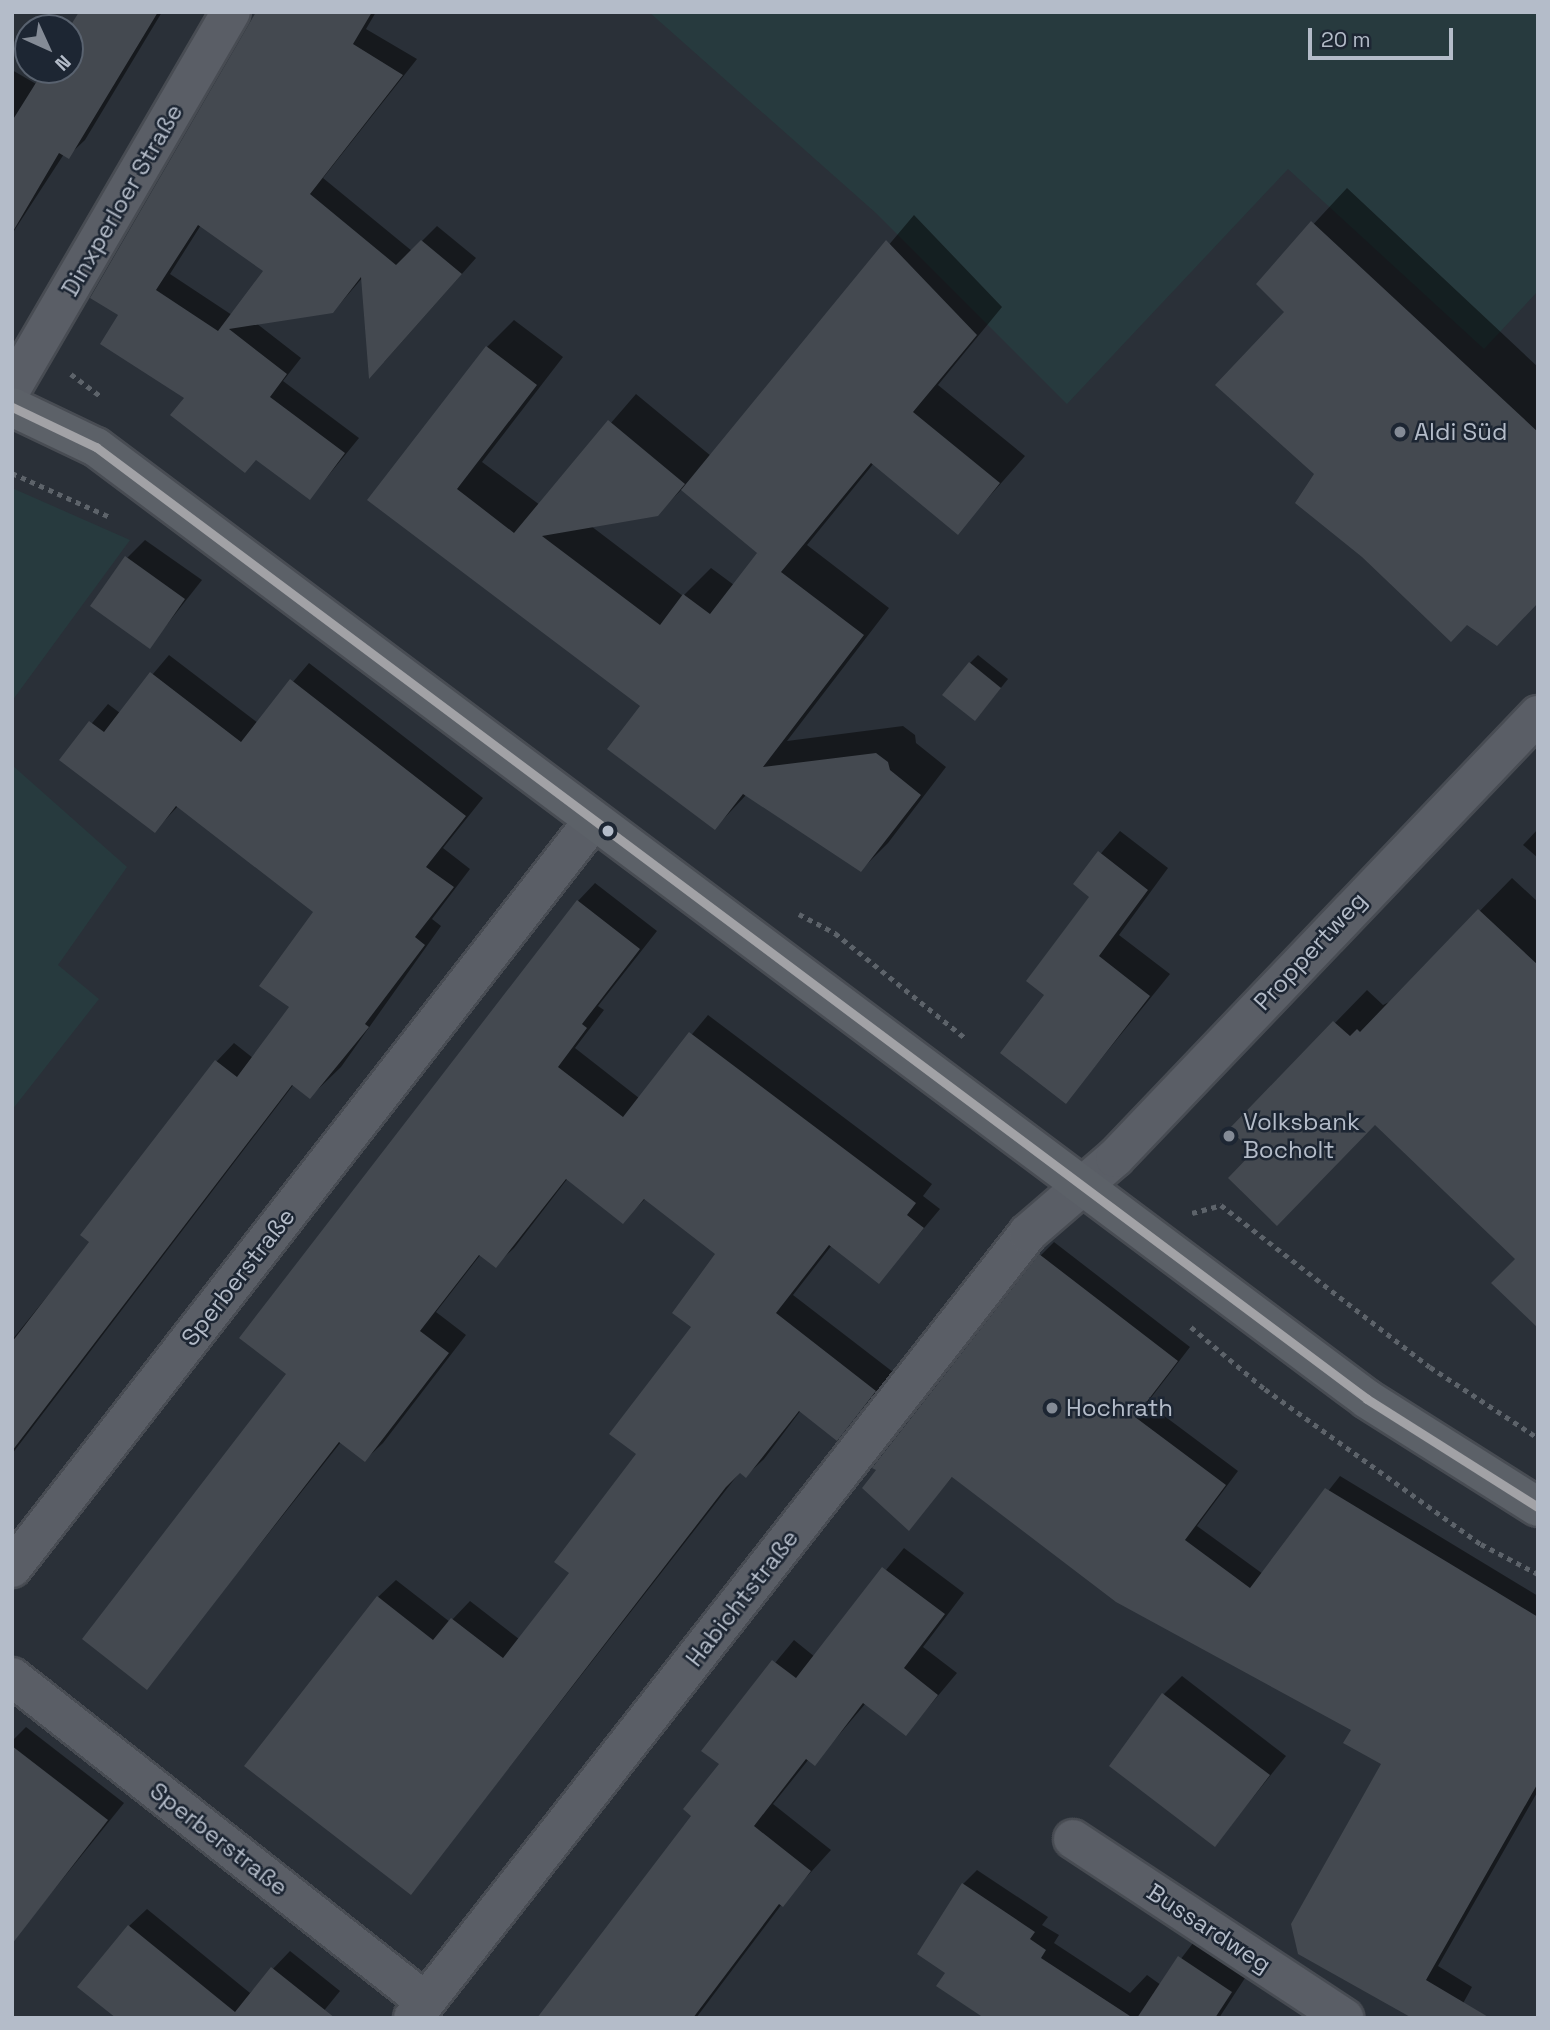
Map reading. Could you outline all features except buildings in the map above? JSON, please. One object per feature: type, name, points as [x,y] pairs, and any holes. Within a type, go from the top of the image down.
[{"type":"main road","points":[[12,407],[96,446],[1081,1188],[1367,1399],[1538,1507]]},
{"type":"street","name":"Dinxperloer Straße","points":[[12,388],[231,12]]},
{"type":"street","name":"Proppertweg","points":[[1081,1188],[1538,715]]},
{"type":"street","name":"Sperberstraße","points":[[12,1568],[593,821]]},
{"type":"street","name":"Habichtstraße","points":[[420,2010],[1028,1233],[1081,1188]]},
{"type":"street","name":"Sperberstraße","points":[[12,1677],[420,2010]]},
{"type":"street","name":"Bussardweg","points":[[1073,1839],[1344,2018]]},
{"type":"path","points":[[835,933],[976,1046]]},
{"type":"path","points":[[1185,1214],[1221,1205],[1430,1367],[1538,1438]]},
{"type":"green space","points":[[649,12],[1538,12],[1538,291],[1484,349],[1288,169],[1067,404],[877,214]]},
{"type":"green space","points":[[12,488],[130,540],[12,701]]},
{"type":"green space","points":[[12,765],[127,867],[58,965],[99,999],[12,1110]]},
{"type":"transit line","points":[[12,407],[96,447],[1367,1399],[1538,1507]]},
{"type":"place","name":"Aldi Süd","points":[[1400,432]]},
{"type":"place","name":"Volksbank Bocholt","points":[[1229,1136]]},
{"type":"place","name":"Hochrath","points":[[1052,1408]]}]
